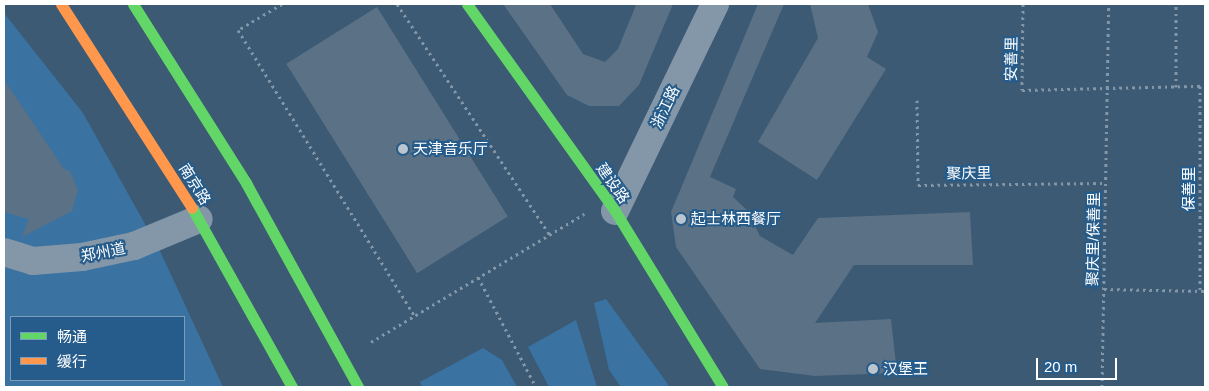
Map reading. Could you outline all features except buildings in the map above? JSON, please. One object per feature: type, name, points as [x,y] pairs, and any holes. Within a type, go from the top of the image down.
[{"type":"main road","name":"南京路","points":[[61,4],[199,219],[292,387]]},
{"type":"main road","points":[[133,4],[246,183],[358,387]]},
{"type":"main road","name":"建设路","points":[[467,4],[612,205],[723,387]]},
{"type":"street","name":"浙江路","points":[[612,205],[715,4]]},
{"type":"street","name":"郑州道","points":[[4,252],[33,261],[82,257],[134,246],[199,219]]},
{"type":"path","points":[[282,4],[238,30],[414,315]]},
{"type":"path","points":[[397,4],[550,234]]},
{"type":"path","name":"安善里","points":[[1024,4],[1022,90],[1107,92],[1205,86]]},
{"type":"path","points":[[1107,92],[1109,4]]},
{"type":"path","points":[[1176,4],[1176,88]]},
{"type":"path","name":"保善里","points":[[1200,86],[1200,291]]},
{"type":"path","name":"聚庆里/保善里","points":[[1102,387],[1107,92]]},
{"type":"path","name":"聚庆里","points":[[918,100],[918,185],[1105,183]]},
{"type":"path","points":[[372,342],[550,234],[612,205]]},
{"type":"path","points":[[478,277],[536,387]]},
{"type":"path","points":[[1104,290],[1205,291]]},
{"type":"shaded area","points":[[4,13],[83,113],[160,251],[223,387],[4,387]]},
{"type":"shaded area","points":[[606,299],[669,387],[621,387],[609,370],[594,303]]},
{"type":"shaded area","points":[[576,320],[597,387],[549,387],[528,347]]},
{"type":"shaded area","points":[[483,348],[502,360],[517,387],[422,387],[420,382]]},
{"type":"traffic: fast","points":[[133,4],[246,183],[358,387]]},
{"type":"traffic: fast","points":[[467,4],[615,211],[723,387]]},
{"type":"traffic: fast","points":[[192,208],[292,387]]},
{"type":"traffic: slow","points":[[61,4],[192,208]]},
{"type":"place","name":"天津音乐厅","points":[[403,149]]},
{"type":"place","name":"起士林西餐厅","points":[[681,219]]},
{"type":"place","name":"汉堡王","points":[[873,369]]}]
